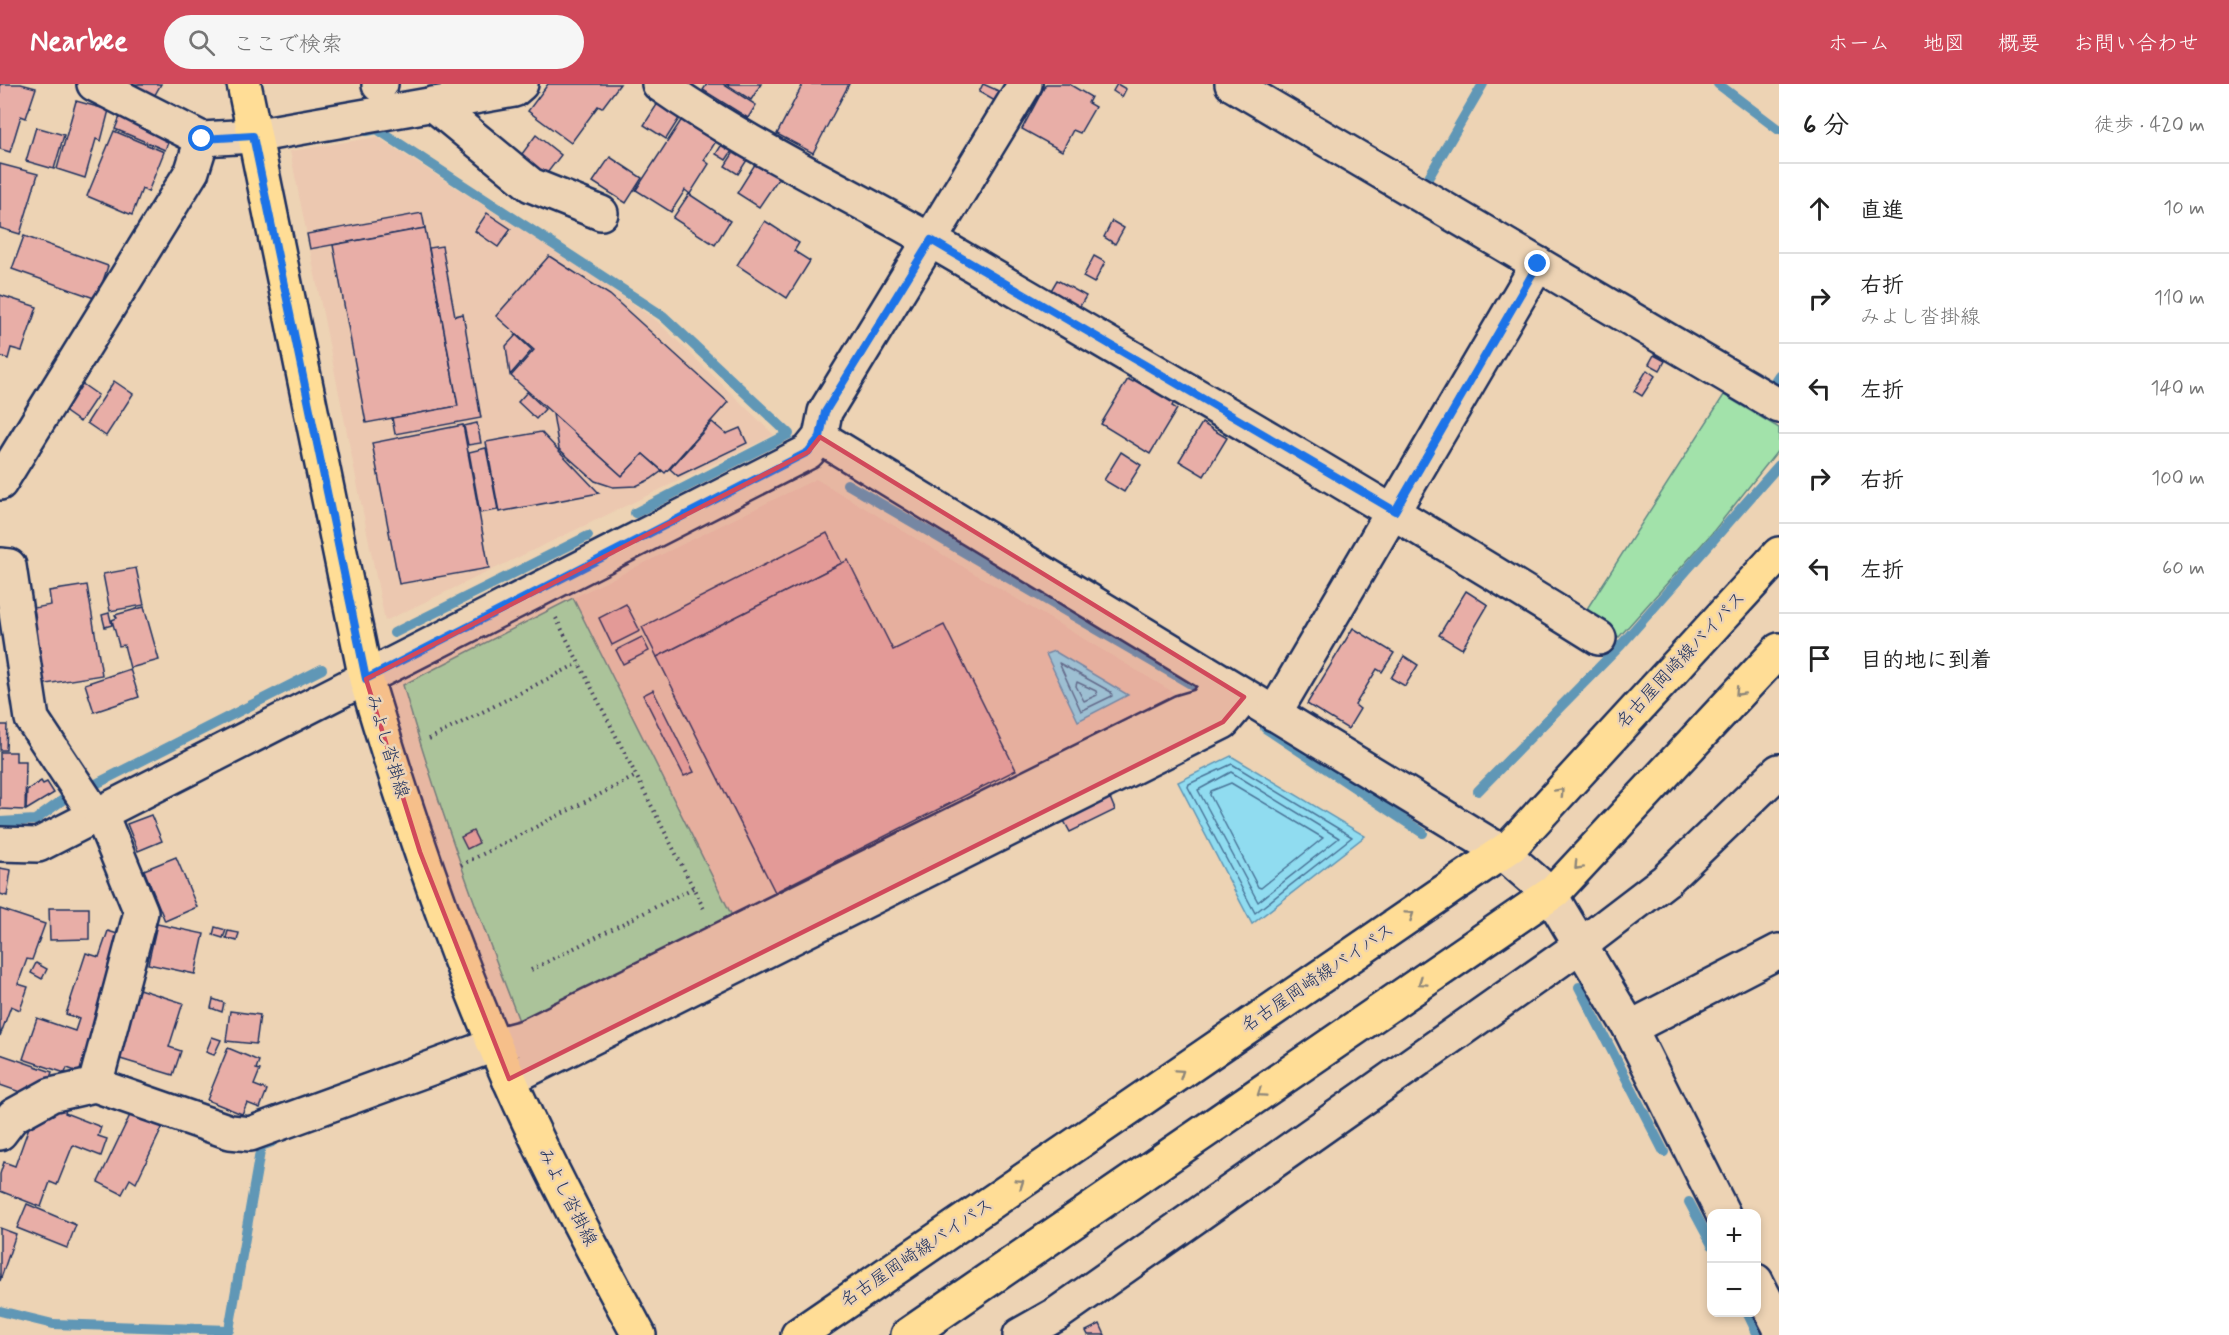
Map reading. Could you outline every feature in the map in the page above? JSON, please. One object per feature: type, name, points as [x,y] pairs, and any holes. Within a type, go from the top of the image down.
[{"type":"main road","name":"みよし沓掛線","points":[[244,84],[366,679],[420,852],[509,1079],[581,1227],[639,1335]]},
{"type":"main road","name":"名古屋岡崎線バイパス","points":[[798,1335],[1502,852],[1779,554]]},
{"type":"main road","points":[[908,1335],[1550,894],[1779,650]]},
{"type":"street","points":[[94,84],[202,139],[253,136],[514,90],[521,84]]},
{"type":"street","points":[[659,84],[689,105],[931,240],[1395,511],[1599,638]]},
{"type":"street","points":[[0,844],[38,845],[808,452],[820,437],[825,412],[1025,84]]},
{"type":"street","points":[[1232,84],[1779,406]]},
{"type":"street","points":[[433,104],[531,185],[601,213]]},
{"type":"street","points":[[0,483],[192,171],[202,139]]},
{"type":"street","points":[[1274,714],[1538,264]]},
{"type":"street","points":[[820,437],[1502,852],[1550,894],[1630,1028],[1720,1209]]},
{"type":"street","points":[[0,565],[9,566],[32,720],[98,813],[141,912],[95,1085]]},
{"type":"street","points":[[0,1133],[14,1116],[51,1095],[95,1085],[230,1132],[250,1134],[494,1045],[525,1037],[1181,711],[1205,705],[1233,689]]},
{"type":"street","points":[[509,1079],[1223,722],[1233,689]]},
{"type":"street","points":[[1020,1335],[1063,1324],[1581,945],[1666,880],[1779,771]]},
{"type":"street","points":[[1630,1028],[1779,951]]},
{"type":"street","points":[[1761,1291],[1779,1326]]},
{"type":"path","points":[[542,589],[719,939]]},
{"type":"path","points":[[429,739],[579,663]]},
{"type":"path","points":[[453,870],[636,776]]},
{"type":"path","points":[[531,970],[693,888]]},
{"type":"highlighted area","points":[[820,437],[1244,697],[1223,722],[509,1079],[420,852],[366,679],[808,452]]},
{"type":"shaded area","points":[[377,137],[586,271],[657,321],[774,435],[385,621],[290,151]]},
{"type":"shaded area","points":[[816,479],[1183,698],[735,922],[573,598]]},
{"type":"green space","points":[[1724,395],[1779,428],[1779,449],[1712,533],[1619,637],[1583,615]]},
{"type":"green space","points":[[573,598],[735,922],[521,1026],[458,857],[403,685]]},
{"type":"water","points":[[1054,651],[1128,695],[1078,721],[1046,654]]},
{"type":"water","points":[[1231,756],[1365,836],[1252,924],[1178,782]]},
{"type":"building","points":[[0,84],[21,84],[36,88],[26,118],[21,116],[10,152],[0,149]]},
{"type":"building","points":[[124,84],[161,84],[152,100]]},
{"type":"building","points":[[548,84],[620,84],[602,108],[598,106],[571,143],[528,111]]},
{"type":"building","points":[[707,84],[723,84],[756,105],[748,118],[703,90]]},
{"type":"building","points":[[726,84],[761,84],[751,100]]},
{"type":"building","points":[[803,84],[849,84],[813,153],[777,134]]},
{"type":"building","points":[[983,84],[1001,92],[995,101],[979,92]]},
{"type":"building","points":[[1046,84],[1069,84],[1091,97],[1088,103],[1095,107],[1080,133],[1073,130],[1062,151],[1022,129]]},
{"type":"building","points":[[1117,84],[1126,89],[1122,97],[1113,91]]},
{"type":"building","points":[[76,101],[109,110],[101,141],[96,139],[85,178],[57,169]]},
{"type":"building","points":[[658,103],[680,117],[666,139],[644,125]]},
{"type":"building","points":[[121,114],[169,140],[165,150],[115,129]]},
{"type":"building","points":[[684,116],[718,138],[704,160],[709,164],[690,194],[685,190],[671,212],[636,190]]},
{"type":"building","points":[[36,127],[64,135],[54,169],[26,161]]},
{"type":"building","points":[[114,131],[164,152],[148,192],[142,189],[132,215],[87,196]]},
{"type":"building","points":[[536,135],[561,155],[541,181],[516,162]]},
{"type":"building","points":[[724,141],[734,148],[726,160],[716,154]]},
{"type":"building","points":[[736,149],[749,157],[738,174],[725,166]]},
{"type":"building","points":[[610,157],[642,178],[626,203],[593,182]]},
{"type":"building","points":[[757,161],[780,176],[759,207],[737,193]]},
{"type":"building","points":[[0,164],[38,174],[20,234],[0,228]]},
{"type":"building","points":[[689,194],[730,221],[715,245],[673,218]]},
{"type":"building","points":[[422,213],[425,228],[310,249],[307,234]]},
{"type":"building","points":[[487,213],[511,229],[498,247],[475,231]]},
{"type":"building","points":[[765,221],[799,243],[794,251],[810,261],[787,298],[737,265]]},
{"type":"building","points":[[1112,221],[1124,228],[1115,244],[1104,237]]},
{"type":"building","points":[[425,228],[458,406],[366,423],[333,245]]},
{"type":"building","points":[[24,236],[108,266],[97,299],[12,269]]},
{"type":"building","points":[[442,246],[455,316],[463,314],[481,418],[395,434],[392,418],[458,406],[429,248]]},
{"type":"building","points":[[549,256],[610,295],[728,402],[665,473],[643,454],[622,476],[511,376],[534,350],[496,316]]},
{"type":"building","points":[[1094,256],[1105,262],[1094,283],[1083,277]]},
{"type":"building","points":[[1057,280],[1086,296],[1079,308],[1050,292]]},
{"type":"building","points":[[0,295],[37,307],[22,351],[11,348],[8,359],[0,356]]},
{"type":"building","points":[[516,335],[532,350],[510,375],[506,346]]},
{"type":"building","points":[[1654,355],[1665,361],[1660,370],[1649,364]]},
{"type":"building","points":[[1647,370],[1655,376],[1642,396],[1634,391]]},
{"type":"building","points":[[1135,378],[1174,402],[1172,406],[1177,409],[1150,454],[1101,424],[1128,379],[1133,382]]},
{"type":"building","points":[[114,381],[133,394],[106,436],[87,423]]},
{"type":"building","points":[[81,383],[98,395],[80,422],[63,410]]},
{"type":"building","points":[[527,392],[545,409],[536,419],[518,402]]},
{"type":"building","points":[[553,414],[622,476],[643,454],[662,471],[636,486],[613,487],[595,481],[559,449]]},
{"type":"building","points":[[712,422],[726,434],[740,428],[747,443],[678,476],[670,469]]},
{"type":"building","points":[[477,423],[481,443],[468,445],[464,426]]},
{"type":"building","points":[[1202,423],[1227,438],[1204,476],[1179,461]]},
{"type":"building","points":[[463,425],[489,568],[399,584],[372,443]]},
{"type":"building","points":[[541,432],[599,493],[499,512],[486,442]]},
{"type":"building","points":[[486,448],[498,510],[480,513],[469,452]]},
{"type":"building","points":[[1121,452],[1141,465],[1124,492],[1104,480]]},
{"type":"building","points":[[827,533],[842,563],[657,657],[642,627]]},
{"type":"building","points":[[848,560],[893,650],[944,625],[1016,770],[775,892],[657,657]]},
{"type":"building","points":[[136,568],[144,605],[110,611],[103,574]]},
{"type":"building","points":[[87,585],[102,675],[40,685],[30,621],[36,620],[34,608],[51,605],[49,591]]},
{"type":"building","points":[[1466,591],[1488,605],[1462,649],[1439,635]]},
{"type":"building","points":[[626,604],[640,631],[612,645],[599,618]]},
{"type":"building","points":[[144,607],[159,660],[130,668],[124,645],[119,646],[112,620],[117,618],[115,615]]},
{"type":"building","points":[[109,613],[112,625],[105,627],[102,615]]},
{"type":"building","points":[[1353,628],[1394,653],[1382,672],[1377,669],[1355,705],[1360,709],[1348,729],[1307,704]]},
{"type":"building","points":[[642,637],[649,651],[623,664],[616,650]]},
{"type":"building","points":[[1404,656],[1418,665],[1405,686],[1391,678]]},
{"type":"building","points":[[130,669],[139,697],[94,712],[85,684]]},
{"type":"building","points":[[653,690],[694,772],[684,776],[643,695]]},
{"type":"building","points":[[0,725],[7,725],[6,750],[0,750]]},
{"type":"building","points":[[0,752],[16,752],[16,761],[26,761],[25,810],[0,809]]},
{"type":"building","points":[[41,781],[43,784],[47,782],[54,793],[26,810],[27,790]]},
{"type":"building","points":[[1108,793],[1115,810],[1070,832],[1062,817]]},
{"type":"building","points":[[151,815],[162,841],[138,851],[127,824]]},
{"type":"building","points":[[473,831],[479,843],[467,849],[461,837]]},
{"type":"building","points":[[176,857],[197,907],[165,921],[144,870]]},
{"type":"building","points":[[0,868],[11,870],[7,896],[0,894]]},
{"type":"building","points":[[49,908],[89,908],[89,939],[50,940]]},
{"type":"building","points":[[0,909],[45,924],[32,960],[27,959],[18,984],[28,987],[20,1010],[11,1006],[0,1036]]},
{"type":"building","points":[[157,924],[204,934],[195,974],[148,964]]},
{"type":"building","points":[[215,927],[226,930],[223,938],[213,935]]},
{"type":"building","points":[[108,931],[127,937],[84,1074],[67,1068],[65,1073],[23,1059],[37,1018],[75,1031],[79,1019],[66,1014],[86,953],[99,957]]},
{"type":"building","points":[[228,931],[239,933],[237,941],[226,938]]},
{"type":"building","points":[[36,963],[47,969],[42,979],[31,973]]},
{"type":"building","points":[[139,989],[183,1003],[169,1047],[181,1051],[173,1075],[117,1058]]},
{"type":"building","points":[[213,999],[224,1003],[222,1012],[211,1008]]},
{"type":"building","points":[[230,1011],[260,1015],[256,1044],[226,1041]]},
{"type":"building","points":[[212,1037],[221,1040],[214,1055],[206,1052]]},
{"type":"building","points":[[228,1048],[259,1061],[256,1069],[260,1070],[254,1085],[267,1090],[260,1108],[247,1103],[242,1114],[207,1100]]},
{"type":"building","points":[[0,1054],[52,1072],[48,1084],[20,1092],[0,1085]]},
{"type":"building","points":[[56,1106],[66,1109],[65,1113],[101,1127],[98,1136],[107,1139],[101,1156],[73,1145],[57,1185],[50,1182],[41,1207],[0,1191],[0,1174],[4,1162],[15,1166],[33,1116]]},
{"type":"building","points":[[132,1111],[163,1126],[136,1183],[130,1179],[122,1194],[98,1182]]},
{"type":"building","points":[[27,1204],[76,1225],[67,1248],[17,1228]]},
{"type":"building","points":[[0,1228],[16,1234],[0,1281]]},
{"type":"building","points":[[1100,1324],[1105,1335],[1088,1335],[1086,1331]]},
{"type":"waterway","points":[[1427,180],[1483,84]]},
{"type":"waterway","points":[[1718,84],[1779,130]]},
{"type":"waterway","points":[[367,131],[377,129],[663,316],[789,434],[635,513]]},
{"type":"waterway","points":[[1779,375],[1771,387],[1779,392]]},
{"type":"waterway","points":[[1478,791],[1621,645],[1779,465]]},
{"type":"waterway","points":[[847,484],[1194,686]]},
{"type":"waterway","points":[[394,633],[588,536]]},
{"type":"waterway","points":[[96,784],[322,669]]},
{"type":"waterway","points":[[1265,728],[1423,833]]},
{"type":"waterway","points":[[0,822],[35,820],[64,799]]},
{"type":"waterway","points":[[1579,987],[1664,1152]]},
{"type":"waterway","points":[[0,1311],[53,1324],[229,1330],[261,1146],[272,1142]]},
{"type":"waterway","points":[[1689,1202],[1707,1236]]},
{"type":"waterway","points":[[1749,1317],[1758,1335]]},
{"type":"route","points":[[202,139],[253,136],[366,679],[808,452],[820,437],[825,412],[931,240],[1395,511],[1538,264]]}]
